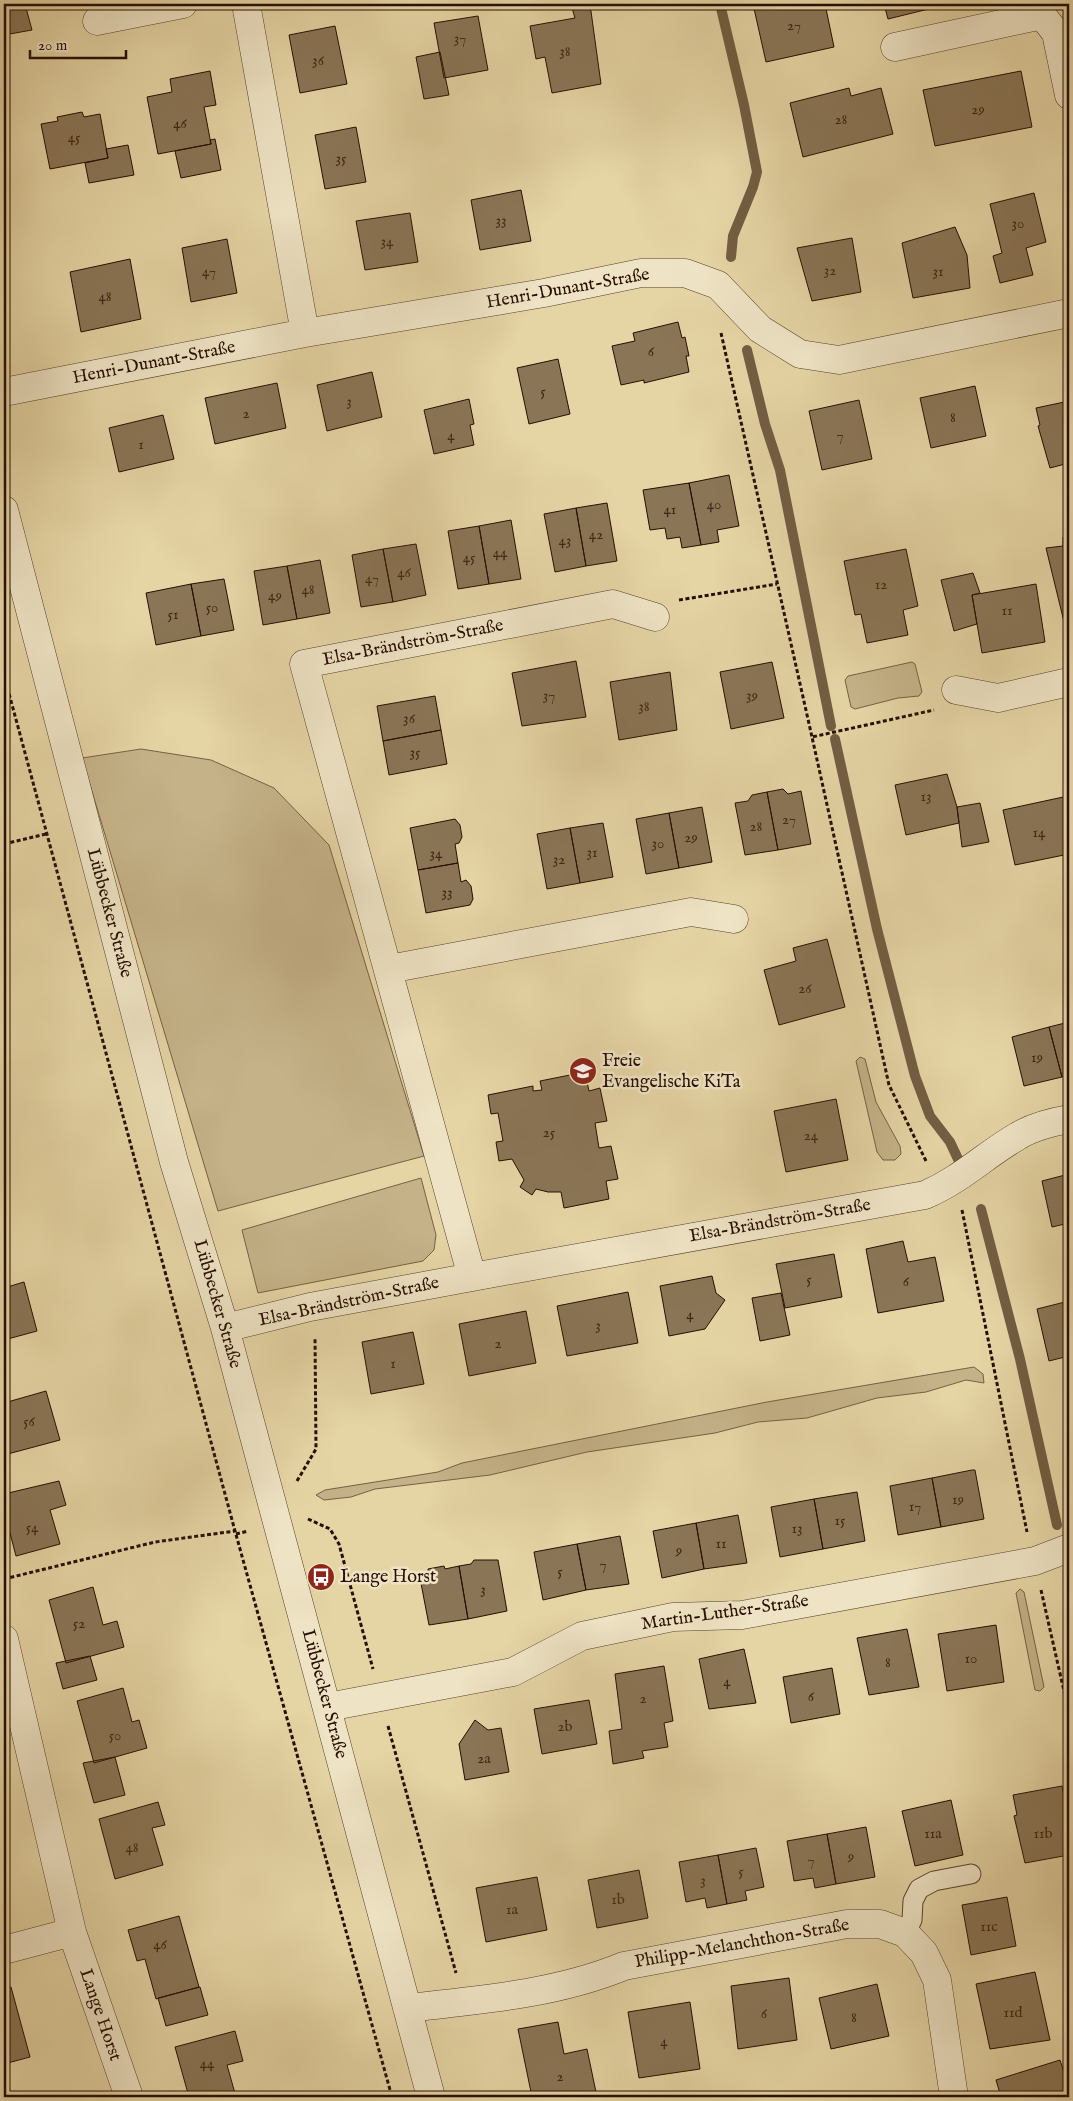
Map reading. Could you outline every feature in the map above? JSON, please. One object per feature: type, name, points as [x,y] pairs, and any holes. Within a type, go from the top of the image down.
[{"type":"street","points":[[97,21],[183,4]]},
{"type":"street","points":[[246,4],[305,333]]},
{"type":"street","points":[[894,47],[1046,9],[1056,33],[1069,95]]},
{"type":"street","name":"Henri-Dunant-Straße","points":[[4,392],[305,333],[544,294],[641,272],[686,272],[718,285],[760,330],[800,354],[839,360],[1069,313]]},
{"type":"street","name":"Lübbecker Straße","points":[[4,510],[174,1162],[225,1328],[431,2097]]},
{"type":"street","name":"Elsa-Brändström-Straße","points":[[472,1276],[304,664],[613,604],[655,617]]},
{"type":"street","points":[[956,690],[998,698],[1069,682]]},
{"type":"street","points":[[389,969],[691,912],[734,918]]},
{"type":"street","name":"Elsa-Brändström-Straße","points":[[225,1328],[310,1307],[472,1276],[915,1197],[944,1187],[1019,1135],[1045,1124],[1069,1119]]},
{"type":"street","name":"Martin-Luther-Straße","points":[[328,1707],[513,1672],[582,1636],[674,1617],[742,1615],[1034,1562],[1069,1548]]},
{"type":"street","name":"Lange Horst","points":[[4,1639],[72,1932],[129,2097]]},
{"type":"street","name":"Philipp-Melanchthon-Straße","points":[[407,2008],[547,1990],[597,1977],[624,1966],[847,1924],[880,1924],[905,1933],[924,1953],[937,1980],[954,2097]]},
{"type":"street","points":[[4,1950],[72,1932]]},
{"type":"lane","points":[[905,1933],[912,1920],[913,1901],[919,1889],[934,1881],[971,1874]]},
{"type":"path","points":[[718,285],[714,304],[889,1085],[927,1163],[962,1210],[1034,1562],[1069,1713]]},
{"type":"path","points":[[655,617],[680,600],[777,584]]},
{"type":"path","points":[[4,674],[235,1531],[392,2097]]},
{"type":"path","points":[[812,737],[936,709],[956,690]]},
{"type":"path","points":[[4,844],[46,834]]},
{"type":"path","points":[[293,1488],[316,1449],[315,1326],[310,1307]]},
{"type":"path","points":[[302,1516],[330,1529],[339,1544],[463,2002]]},
{"type":"path","points":[[4,1579],[155,1542],[235,1531]]},
{"type":"shaded area","points":[[912,662],[915,664],[922,692],[919,696],[898,698],[855,709],[851,707],[845,680],[848,676]]},
{"type":"shaded area","points":[[141,749],[211,760],[274,788],[329,845],[424,1156],[218,1211],[82,758]]},
{"type":"shaded area","points":[[860,1057],[865,1059],[876,1102],[900,1146],[901,1154],[895,1160],[883,1160],[877,1152],[856,1061]]},
{"type":"shaded area","points":[[421,1178],[436,1235],[434,1250],[423,1261],[258,1293],[242,1230]]},
{"type":"shaded area","points":[[974,1367],[983,1374],[984,1383],[966,1380],[926,1392],[877,1398],[807,1418],[758,1422],[715,1433],[587,1452],[490,1475],[375,1489],[351,1497],[324,1500],[316,1495],[325,1490],[438,1472],[462,1463],[767,1402]]},
{"type":"shaded area","points":[[1020,1589],[1024,1592],[1044,1687],[1040,1691],[1035,1690],[1016,1593]]},
{"type":"building","points":[[4,4],[25,4],[32,30],[4,35]]},
{"type":"building","points":[[590,4],[601,84],[552,93],[545,57],[536,59],[530,26],[575,18],[572,8]]},
{"type":"building","points":[[753,4],[825,4],[834,47],[766,62]]},
{"type":"building","points":[[884,4],[949,4],[888,19]]},
{"type":"building","points":[[478,16],[488,70],[444,78],[434,23]]},
{"type":"building","points":[[335,26],[347,84],[300,93],[289,35]]},
{"type":"building","points":[[440,52],[449,95],[424,99],[416,57]]},
{"type":"building","points":[[210,71],[216,105],[204,107],[211,144],[158,154],[147,97],[172,92],[170,79]]},
{"type":"building","points":[[1021,71],[1032,127],[935,146],[923,90]]},
{"type":"building","points":[[849,88],[851,96],[881,88],[893,134],[803,157],[790,103]]},
{"type":"building","points":[[82,112],[84,117],[100,114],[108,158],[50,169],[41,124],[58,121],[57,117]]},
{"type":"building","points":[[356,127],[366,182],[325,189],[315,135]]},
{"type":"building","points":[[215,139],[221,170],[181,178],[175,151],[211,144],[210,140]]},
{"type":"building","points":[[128,145],[134,175],[89,183],[85,163],[108,158],[106,149]]},
{"type":"building","points":[[521,190],[531,241],[480,250],[471,200]]},
{"type":"building","points":[[1034,193],[1046,242],[1026,248],[1033,275],[1000,283],[993,256],[1002,253],[990,204]]},
{"type":"building","points":[[410,213],[418,262],[365,270],[356,221]]},
{"type":"building","points":[[955,227],[967,255],[970,288],[913,298],[902,243]]},
{"type":"building","points":[[852,238],[861,292],[812,301],[797,248]]},
{"type":"building","points":[[227,239],[237,293],[191,302],[182,248]]},
{"type":"building","points":[[130,259],[141,319],[81,332],[70,272]]},
{"type":"building","points":[[678,322],[682,338],[685,337],[689,356],[686,356],[689,372],[644,383],[644,380],[621,385],[612,346],[635,341],[633,333]]},
{"type":"building","points":[[558,359],[570,414],[529,424],[517,368]]},
{"type":"building","points":[[372,372],[382,417],[327,431],[317,385]]},
{"type":"building","points":[[277,383],[286,428],[215,444],[205,398]]},
{"type":"building","points":[[975,386],[986,436],[931,448],[920,398]]},
{"type":"building","points":[[469,399],[474,424],[470,425],[474,445],[434,454],[424,410]]},
{"type":"building","points":[[859,400],[872,459],[822,470],[809,411]]},
{"type":"building","points":[[1069,401],[1069,463],[1050,468],[1038,426],[1040,425],[1036,408]]},
{"type":"building","points":[[163,415],[174,459],[119,472],[109,428]]},
{"type":"building","points":[[729,475],[739,526],[717,530],[719,542],[701,545],[689,483]]},
{"type":"building","points":[[689,483],[701,545],[682,548],[680,537],[667,539],[665,528],[650,530],[643,490]]},
{"type":"building","points":[[607,503],[617,561],[586,566],[576,508]]},
{"type":"building","points":[[576,508],[586,566],[555,572],[544,514]]},
{"type":"building","points":[[511,520],[521,579],[489,584],[479,526]]},
{"type":"building","points":[[479,526],[489,584],[458,589],[448,531]]},
{"type":"building","points":[[1069,535],[1069,629],[1066,630],[1046,548],[1063,546],[1063,537]]},
{"type":"building","points":[[416,544],[426,595],[393,602],[383,549]]},
{"type":"building","points":[[383,549],[393,602],[361,607],[352,555]]},
{"type":"building","points":[[906,549],[918,606],[903,610],[908,635],[867,643],[861,614],[855,615],[844,561]]},
{"type":"building","points":[[320,560],[330,613],[297,619],[287,566]]},
{"type":"building","points":[[287,566],[297,619],[263,625],[254,571]]},
{"type":"building","points":[[973,573],[980,593],[972,595],[977,624],[954,631],[941,580]]},
{"type":"building","points":[[224,579],[234,630],[201,636],[191,584]]},
{"type":"building","points":[[191,584],[201,636],[156,645],[146,593]]},
{"type":"building","points":[[1036,584],[1045,642],[982,653],[972,595]]},
{"type":"building","points":[[576,661],[586,717],[522,726],[512,673]]},
{"type":"building","points":[[772,662],[784,718],[731,729],[720,672]]},
{"type":"building","points":[[670,672],[677,730],[619,740],[610,682]]},
{"type":"building","points":[[435,696],[441,730],[383,741],[377,706]]},
{"type":"building","points":[[441,730],[447,764],[389,775],[383,741]]},
{"type":"building","points":[[947,774],[957,807],[959,823],[906,835],[895,785]]},
{"type":"building","points":[[783,789],[788,794],[801,791],[811,844],[778,850],[767,792]]},
{"type":"building","points":[[767,792],[778,850],[745,855],[735,803],[748,801],[752,795]]},
{"type":"building","points":[[1068,796],[1069,854],[1015,865],[1003,810]]},
{"type":"building","points":[[980,803],[989,842],[962,847],[957,807]]},
{"type":"building","points":[[702,807],[712,862],[679,868],[669,813]]},
{"type":"building","points":[[669,813],[679,868],[646,874],[636,819]]},
{"type":"building","points":[[455,819],[460,825],[462,837],[459,843],[455,844],[458,863],[418,870],[410,828]]},
{"type":"building","points":[[603,823],[613,877],[580,883],[570,828]]},
{"type":"building","points":[[570,828],[580,883],[547,889],[537,834]]},
{"type":"building","points":[[458,863],[461,882],[466,880],[471,886],[473,899],[470,905],[426,913],[418,870]]},
{"type":"building","points":[[827,939],[845,1007],[779,1025],[764,970],[796,961],[793,948]]},
{"type":"building","points":[[1069,1022],[1069,1074],[1062,1077],[1049,1027]]},
{"type":"building","points":[[1049,1027],[1062,1077],[1024,1086],[1012,1037]]},
{"type":"building","points":[[585,1072],[589,1091],[600,1088],[607,1121],[595,1123],[599,1148],[611,1146],[618,1179],[606,1181],[609,1199],[564,1208],[561,1192],[548,1192],[536,1189],[532,1195],[520,1187],[524,1180],[512,1159],[499,1161],[496,1142],[503,1141],[498,1113],[491,1114],[488,1095],[533,1086],[533,1091],[542,1090],[540,1081]]},
{"type":"building","points":[[836,1099],[848,1160],[786,1172],[774,1111]]},
{"type":"building","points":[[1069,1174],[1069,1223],[1052,1227],[1042,1181]]},
{"type":"building","points":[[903,1241],[908,1262],[935,1257],[944,1301],[878,1313],[866,1249]]},
{"type":"building","points":[[834,1254],[842,1297],[785,1308],[776,1264]]},
{"type":"building","points":[[712,1276],[716,1293],[725,1300],[705,1329],[669,1336],[660,1286]]},
{"type":"building","points":[[24,1282],[37,1331],[4,1340],[4,1288]]},
{"type":"building","points":[[628,1292],[638,1343],[567,1356],[557,1306]]},
{"type":"building","points":[[781,1293],[790,1335],[760,1341],[752,1298]]},
{"type":"building","points":[[1069,1301],[1069,1356],[1049,1361],[1037,1309]]},
{"type":"building","points":[[526,1311],[536,1363],[469,1376],[459,1324]]},
{"type":"building","points":[[413,1332],[424,1384],[371,1394],[362,1342]]},
{"type":"building","points":[[46,1391],[60,1440],[4,1455],[4,1403]]},
{"type":"building","points":[[975,1470],[984,1519],[941,1527],[932,1478]]},
{"type":"building","points":[[932,1478],[941,1527],[898,1535],[890,1486]]},
{"type":"building","points":[[59,1481],[66,1505],[50,1510],[60,1544],[16,1556],[4,1510],[4,1494]]},
{"type":"building","points":[[857,1492],[865,1541],[823,1549],[814,1499]]},
{"type":"building","points":[[814,1499],[823,1549],[780,1557],[771,1507]]},
{"type":"building","points":[[738,1515],[747,1563],[704,1569],[696,1523]]},
{"type":"building","points":[[696,1523],[704,1569],[662,1578],[653,1531]]},
{"type":"building","points":[[620,1536],[629,1584],[586,1590],[577,1544]]},
{"type":"building","points":[[577,1544],[586,1590],[543,1600],[534,1552]]},
{"type":"building","points":[[474,1560],[498,1560],[507,1611],[468,1619],[459,1566],[471,1564]]},
{"type":"building","points":[[444,1566],[445,1569],[459,1566],[468,1619],[429,1625],[419,1573]]},
{"type":"building","points":[[93,1587],[103,1625],[117,1621],[124,1647],[66,1663],[49,1600]]},
{"type":"building","points":[[996,1625],[1004,1682],[947,1691],[938,1634]]},
{"type":"building","points":[[907,1629],[919,1687],[869,1695],[857,1638]]},
{"type":"building","points":[[744,1649],[756,1703],[709,1709],[699,1659]]},
{"type":"building","points":[[90,1656],[97,1680],[63,1689],[56,1663]]},
{"type":"building","points":[[664,1666],[673,1721],[664,1723],[668,1747],[642,1751],[644,1758],[613,1764],[609,1731],[622,1729],[615,1674]]},
{"type":"building","points":[[832,1668],[840,1714],[791,1723],[783,1677]]},
{"type":"building","points":[[123,1688],[132,1722],[139,1720],[147,1748],[94,1763],[77,1701]]},
{"type":"building","points":[[589,1700],[597,1744],[542,1754],[534,1709]]},
{"type":"building","points":[[475,1720],[488,1730],[501,1728],[509,1772],[465,1780],[459,1744]]},
{"type":"building","points":[[115,1757],[125,1795],[94,1803],[83,1763]]},
{"type":"building","points":[[1062,1786],[1069,1823],[1069,1855],[1025,1863],[1014,1816],[1017,1815],[1013,1795]]},
{"type":"building","points":[[951,1800],[963,1855],[915,1866],[902,1811]]},
{"type":"building","points":[[158,1802],[165,1825],[152,1828],[163,1865],[115,1879],[99,1819]]},
{"type":"building","points":[[866,1827],[875,1877],[836,1884],[827,1834]]},
{"type":"building","points":[[827,1834],[836,1884],[815,1888],[813,1878],[794,1881],[787,1841]]},
{"type":"building","points":[[756,1848],[764,1887],[745,1891],[747,1900],[727,1904],[718,1855]]},
{"type":"building","points":[[718,1855],[727,1904],[707,1908],[705,1898],[686,1902],[679,1862]]},
{"type":"building","points":[[639,1870],[648,1918],[597,1928],[588,1880]]},
{"type":"building","points":[[537,1877],[547,1930],[486,1942],[476,1888]]},
{"type":"building","points":[[1007,1897],[1016,1946],[971,1955],[962,1905]]},
{"type":"building","points":[[179,1916],[199,1987],[156,1999],[145,1959],[137,1961],[128,1930]]},
{"type":"building","points":[[1035,1972],[1050,2040],[990,2049],[976,1984]]},
{"type":"building","points":[[789,1978],[797,2040],[738,2049],[731,1986]]},
{"type":"building","points":[[877,1984],[889,2036],[831,2049],[819,1998]]},
{"type":"building","points":[[11,1987],[30,2057],[4,2064],[4,1989]]},
{"type":"building","points":[[200,1987],[208,2015],[166,2026],[158,1998]]},
{"type":"building","points":[[690,2002],[700,2069],[639,2078],[628,2012]]},
{"type":"building","points":[[558,2022],[564,2054],[587,2049],[597,2097],[532,2097],[518,2029]]},
{"type":"building","points":[[235,2031],[243,2061],[227,2065],[236,2097],[189,2097],[175,2047]]},
{"type":"building","points":[[1060,2060],[1069,2087],[1069,2097],[1001,2097],[996,2080]]},
{"type":"building","points":[[907,2092],[908,2097],[869,2097]]},
{"type":"waterway","points":[[720,4],[744,105],[757,172],[753,187],[733,236],[731,257]]},
{"type":"waterway","points":[[747,350],[765,424],[780,470],[831,726]]},
{"type":"waterway","points":[[835,739],[877,929],[915,1076],[930,1116],[950,1142],[958,1159]]},
{"type":"waterway","points":[[981,1209],[1020,1359],[1057,1525]]},
{"type":"place","name":"Freie Evangelische KiTa","points":[[583,1071]]},
{"type":"place","name":"Lange Horst","points":[[321,1577]]}]
